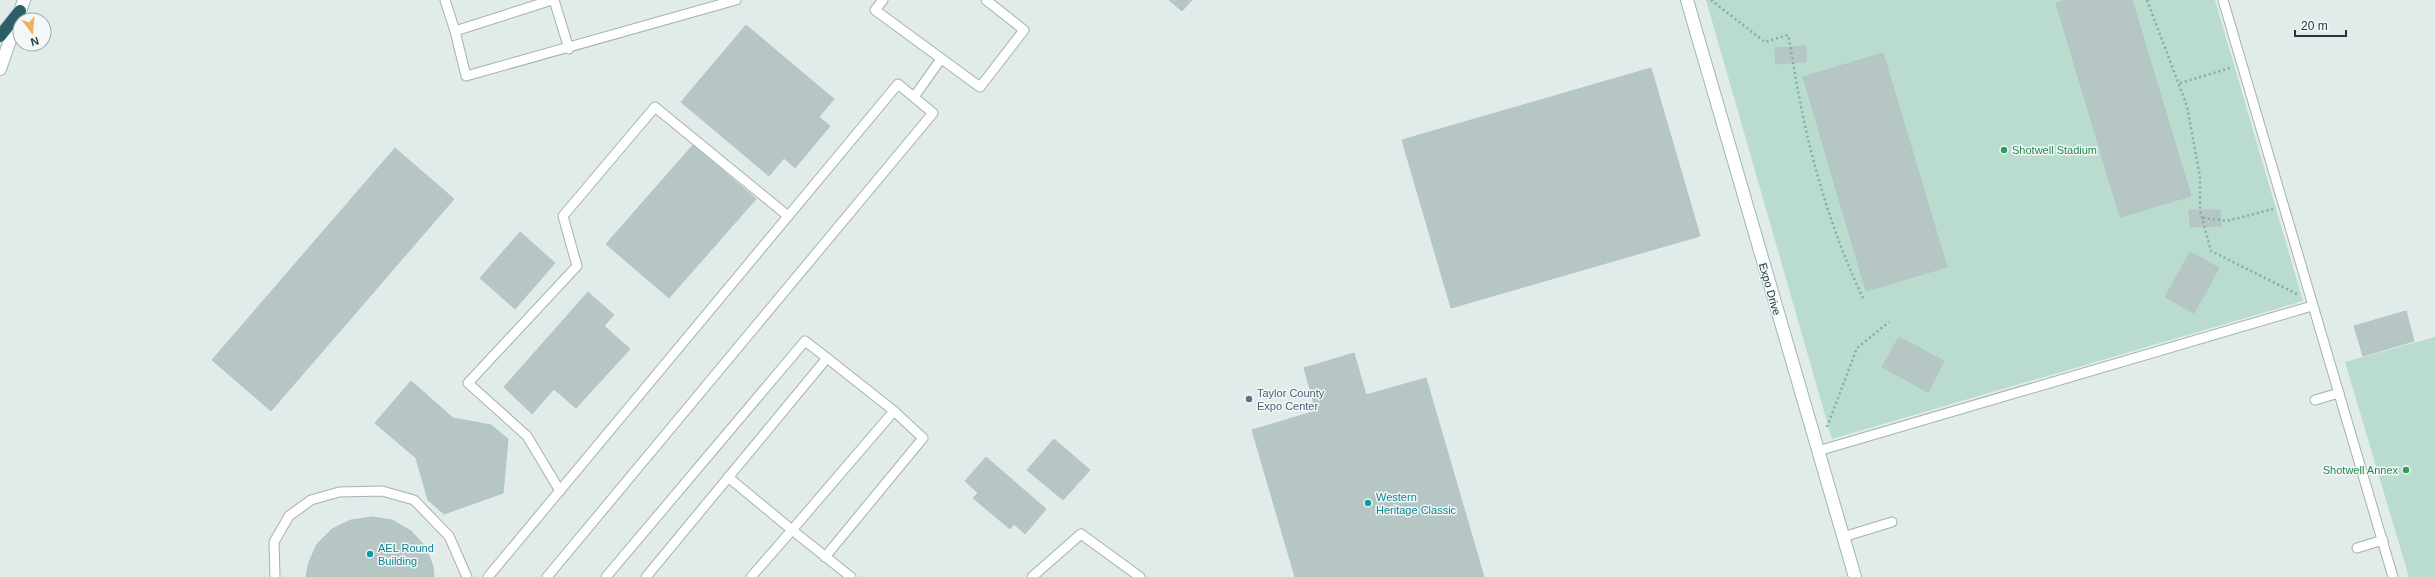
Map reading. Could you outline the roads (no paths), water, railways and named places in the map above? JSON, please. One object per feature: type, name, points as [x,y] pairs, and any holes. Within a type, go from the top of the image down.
[{"type":"highway","points":[[0,36],[22,5]]},
{"type":"street","name":"Expo Drive","points":[[1687,0],[1855,577]]},
{"type":"street","points":[[0,70],[22,5]]},
{"type":"lane","points":[[445,0],[455,31],[466,76],[569,49],[736,0]]},
{"type":"lane","points":[[455,31],[553,0],[569,49]]},
{"type":"lane","points":[[883,0],[875,10],[980,87],[1024,30],[986,0]]},
{"type":"lane","points":[[2223,0],[2393,577]]},
{"type":"lane","points":[[914,97],[942,59]]},
{"type":"lane","points":[[488,577],[898,84],[933,113],[547,577]]},
{"type":"lane","points":[[560,491],[527,436],[468,383],[577,266],[562,216],[655,107],[788,216]]},
{"type":"lane","points":[[1818,451],[2312,304]]},
{"type":"lane","points":[[606,577],[805,341],[894,411],[923,438],[825,556]]},
{"type":"lane","points":[[646,577],[827,358]]},
{"type":"lane","points":[[2315,400],[2339,393]]},
{"type":"lane","points":[[751,577],[894,411]]},
{"type":"lane","points":[[728,477],[851,577]]},
{"type":"lane","points":[[275,577],[274,542],[289,516],[311,500],[339,492],[382,491],[414,500],[449,536],[467,577]]},
{"type":"lane","points":[[1843,537],[1892,522]]},
{"type":"lane","points":[[1032,577],[1081,534],[1140,577]]},
{"type":"lane","points":[[2357,548],[2382,540]]},
{"type":"place","name":"Shotwell Stadium","points":[[2004,150]]},
{"type":"place","name":"Taylor County Expo Center","points":[[1249,399]]},
{"type":"place","name":"Shotwell Annex","points":[[2406,470]]},
{"type":"place","name":"Western Heritage Classic","points":[[1368,503]]},
{"type":"place","name":"AEL Round Building","points":[[370,554]]}]
